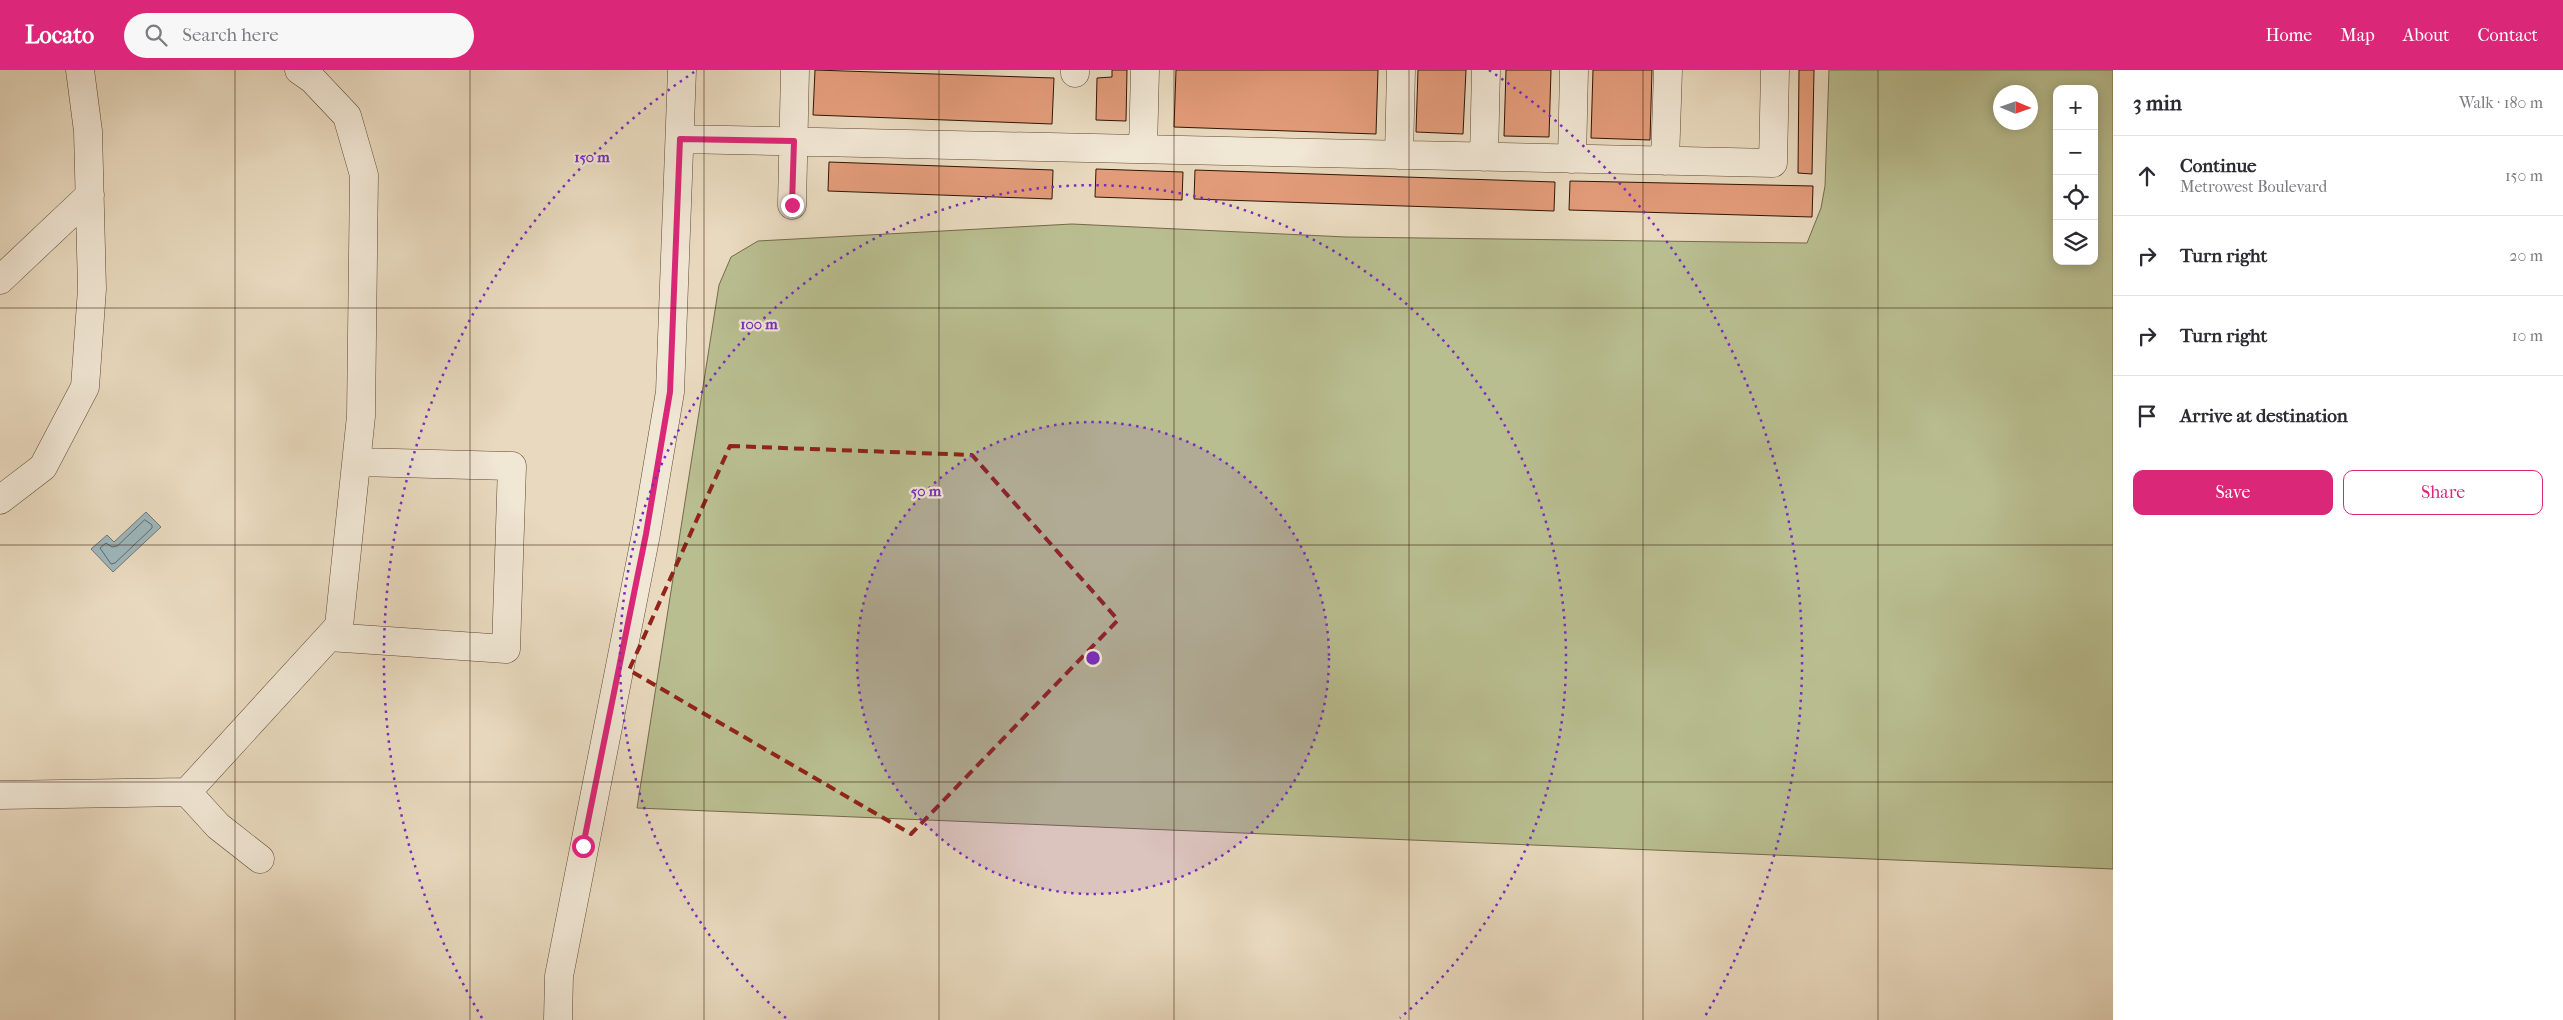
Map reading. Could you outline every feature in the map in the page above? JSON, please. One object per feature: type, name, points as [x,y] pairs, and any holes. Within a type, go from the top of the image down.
[{"type":"street","points":[[0,500],[43,467],[86,388],[92,289],[88,130],[80,70]]},
{"type":"street","points":[[0,795],[187,792],[339,626],[361,416],[364,175],[347,116],[312,79],[299,70]]},
{"type":"street","points":[[558,1020],[561,967],[646,534],[670,392],[682,70]]},
{"type":"street","points":[[792,205],[795,70]]},
{"type":"street","points":[[1143,149],[1145,70]]},
{"type":"street","points":[[1399,154],[1401,70]]},
{"type":"street","points":[[1484,157],[1486,70]]},
{"type":"street","points":[[1572,159],[1574,70]]},
{"type":"street","points":[[1665,161],[1668,70]]},
{"type":"street","points":[[680,139],[1773,163],[1775,70]]},
{"type":"street","points":[[0,280],[90,195]]},
{"type":"street","points":[[330,637],[506,650],[512,466],[356,462]]},
{"type":"street","points":[[187,792],[218,826],[260,858]]},
{"type":"highlighted area","points":[[730,446],[972,455],[1118,620],[911,834],[629,670]]},
{"type":"green space","points":[[1829,70],[2113,70],[2113,869],[637,808],[719,285],[731,257],[758,241],[1072,224],[1346,237],[1807,243],[1821,208],[1825,186]]},
{"type":"water","points":[[146,512],[161,527],[113,572],[91,549],[107,535],[114,542]]},
{"type":"building","points":[[815,70],[1054,78],[1052,124],[813,115]]},
{"type":"building","points":[[1112,70],[1127,70],[1126,121],[1096,120],[1097,78],[1112,77]]},
{"type":"building","points":[[1176,70],[1378,70],[1376,134],[1174,127]]},
{"type":"building","points":[[1418,70],[1466,70],[1463,134],[1416,132]]},
{"type":"building","points":[[1506,70],[1551,70],[1549,137],[1504,136]]},
{"type":"building","points":[[1593,70],[1652,70],[1650,140],[1591,138]]},
{"type":"building","points":[[1799,70],[1814,70],[1812,174],[1798,173]]},
{"type":"building","points":[[829,162],[1053,170],[1052,199],[828,191]]},
{"type":"building","points":[[1096,169],[1183,172],[1182,200],[1095,197]]},
{"type":"building","points":[[1195,170],[1555,182],[1554,211],[1194,199]]},
{"type":"building","points":[[1570,181],[1813,186],[1812,217],[1569,210]]},
{"type":"route","points":[[583,846],[646,534],[670,392],[680,139],[794,141],[792,205]]}]
